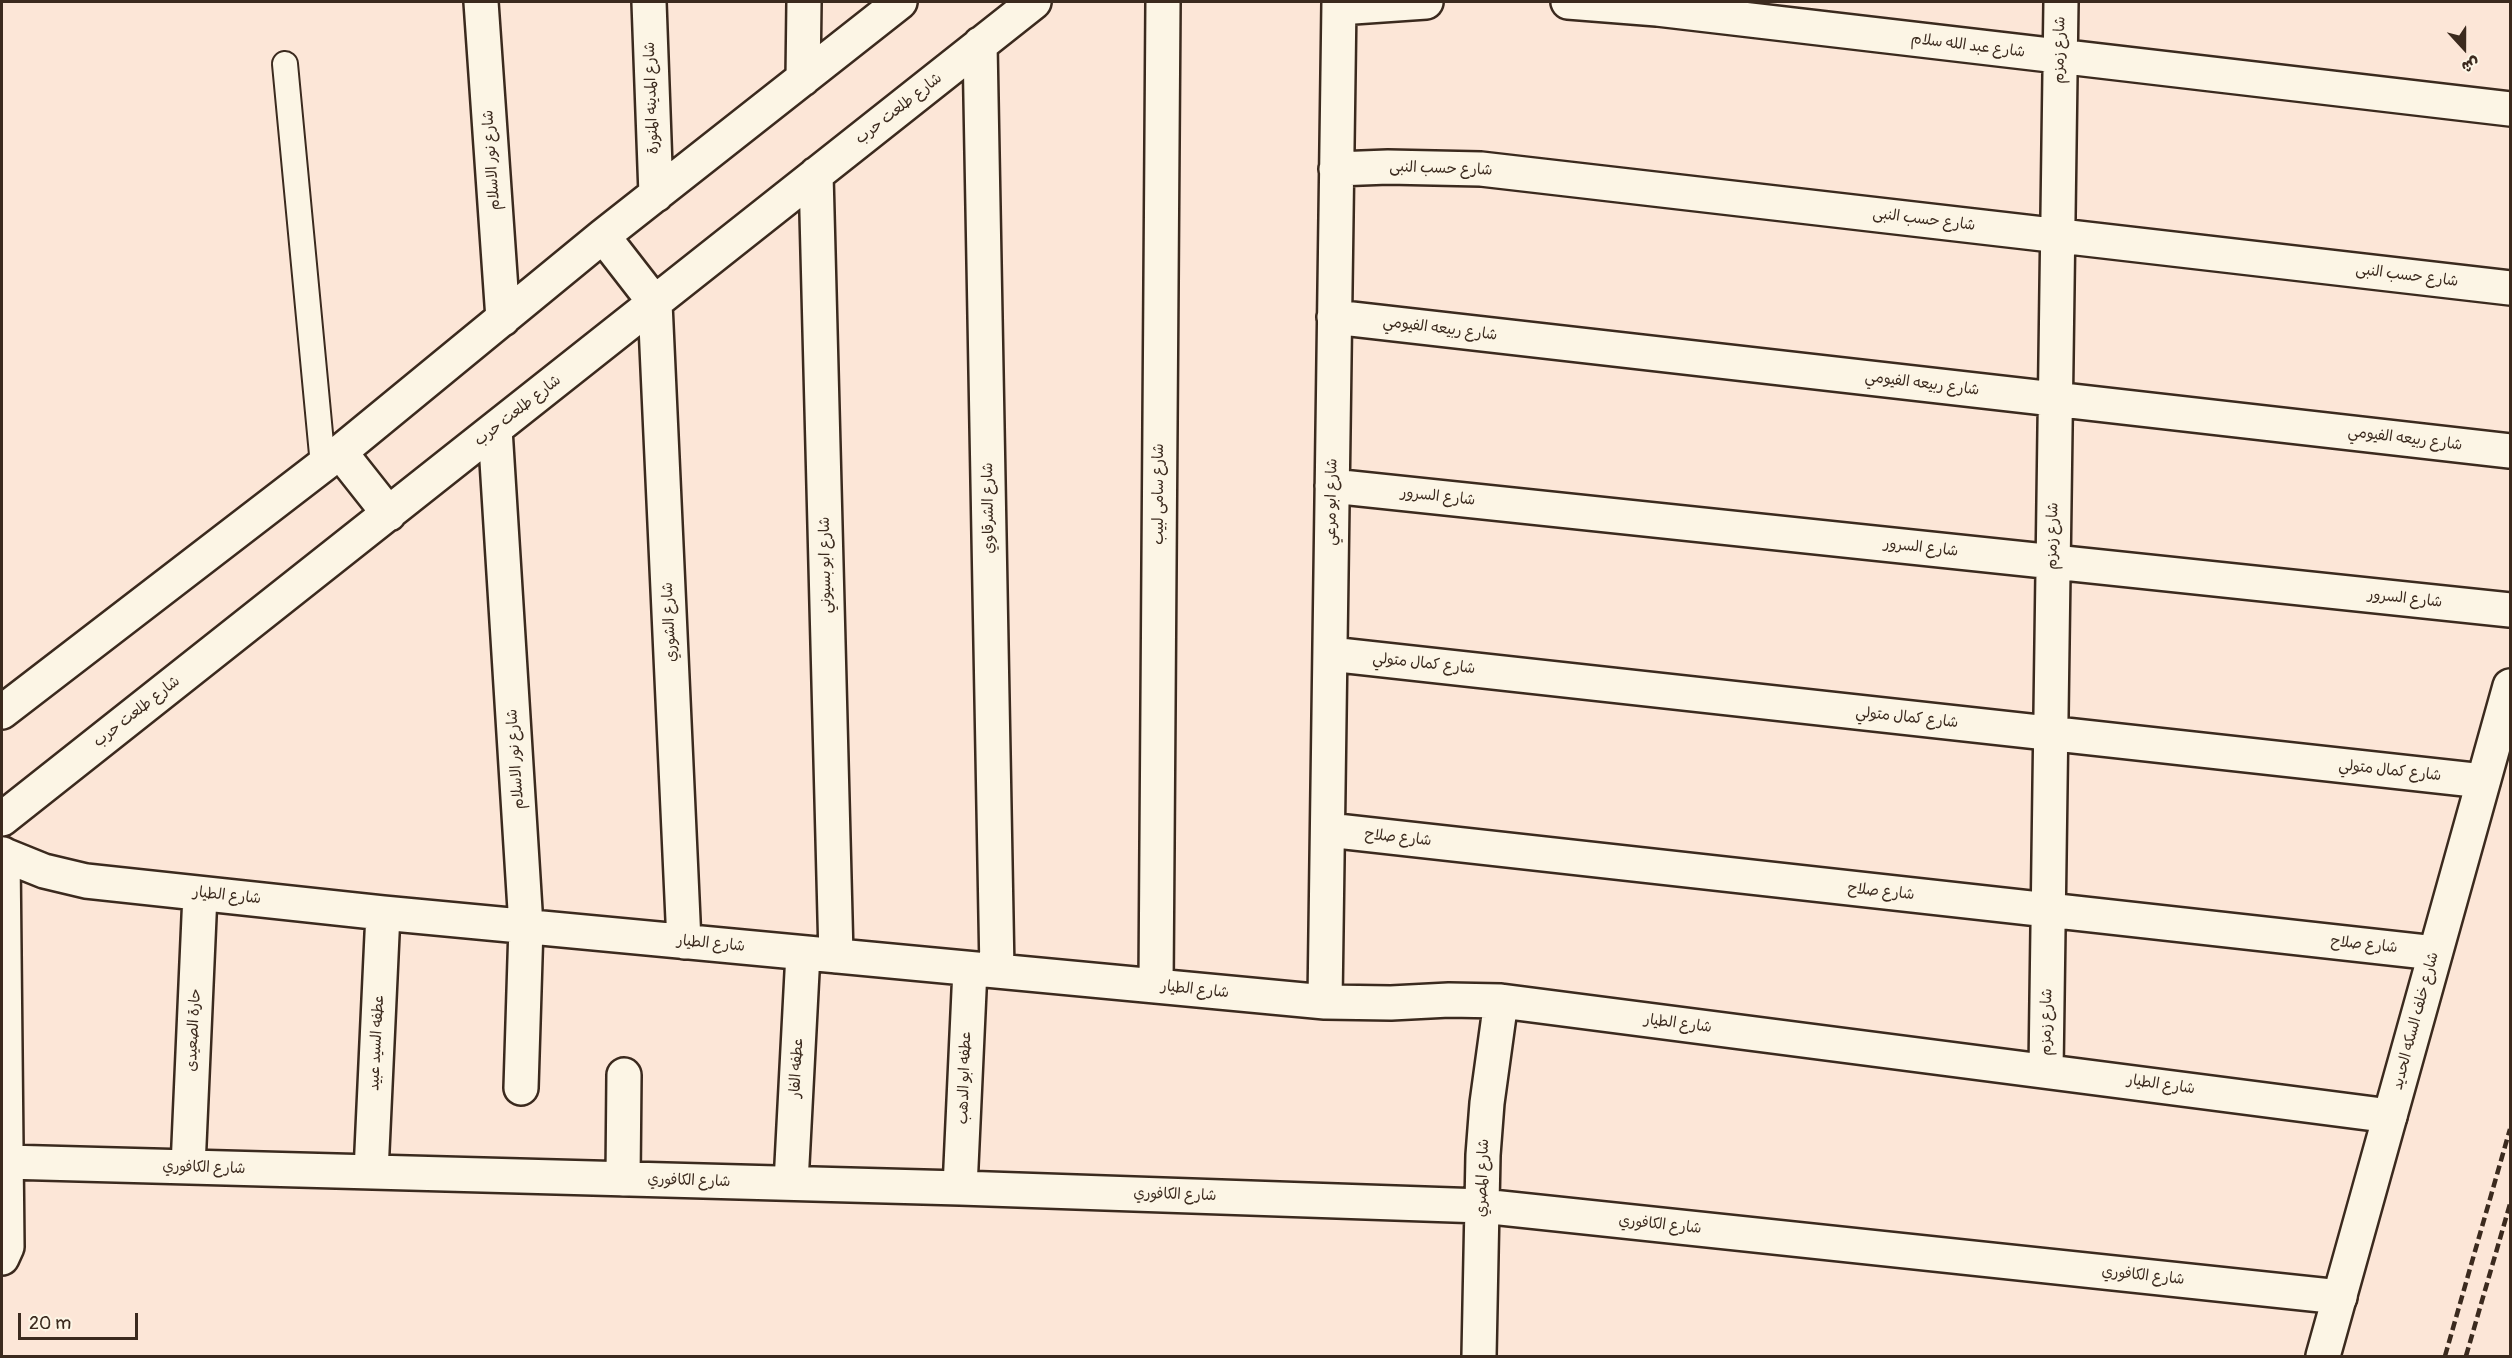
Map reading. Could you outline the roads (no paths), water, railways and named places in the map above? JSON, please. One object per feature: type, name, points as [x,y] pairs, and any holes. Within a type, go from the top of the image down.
[{"type":"street","name":"شارع نور الاسلام","points":[[481,2],[503,319]]},
{"type":"street","name":"شارع المدينه المنورة","points":[[649,2],[656,195]]},
{"type":"street","points":[[802,79],[804,2]]},
{"type":"street","points":[[2,712],[332,459],[603,236],[900,2]]},
{"type":"street","name":"شارع طلعت حرب","points":[[2,819],[1034,2]]},
{"type":"street","name":"شارع سامى لبيب","points":[[1156,986],[1162,2]]},
{"type":"street","points":[[1339,5],[1426,2]]},
{"type":"street","name":"شارع عبد الله سلام","points":[[1568,2],[1657,9],[2511,109]]},
{"type":"street","name":"شارع زمزم","points":[[2046,1070],[2061,2]]},
{"type":"street","name":"شارع ابو مرعي","points":[[1325,1002],[1339,5]]},
{"type":"street","name":"شارع الشرقاوي","points":[[980,44],[983,970]]},
{"type":"street","name":"شارع حسب النبى","points":[[1336,169],[1388,166],[1481,169],[2511,288]]},
{"type":"street","name":"شارع ابو بسيوني","points":[[816,174],[836,956]]},
{"type":"street","points":[[603,236],[656,303]]},
{"type":"street","name":"شارع الشوري","points":[[656,303],[684,942]]},
{"type":"street","name":"شارع ربيعه الفيومي","points":[[1334,317],[2511,451]]},
{"type":"street","name":"شارع نور الاسلام","points":[[495,429],[526,926],[521,1088]]},
{"type":"street","points":[[332,459],[389,514]]},
{"type":"street","name":"شارع السرور","points":[[1332,486],[2511,610]]},
{"type":"street","name":"شارع كمال متولي","points":[[1330,654],[2483,782]]},
{"type":"street","name":"شارع خلف السكه الحديد","points":[[2323,1356],[2434,953],[2511,686]]},
{"type":"street","name":"شارع صلاح","points":[[1328,830],[2434,953]]},
{"type":"street","points":[[2,854],[7,1247],[2,1258]]},
{"type":"street","name":"شارع الطيار","points":[[2,854],[44,870],[87,881],[200,894],[1325,1002],[1501,1001],[2390,1116]]},
{"type":"street","name":"حارة الصعيدى","points":[[188,1167],[200,894]]},
{"type":"street","name":"عطفه السيد عبيد","points":[[371,1172],[383,913]]},
{"type":"street","name":"عطفه الفار","points":[[792,1184],[803,953]]},
{"type":"street","name":"عطفه ابو الدهب","points":[[960,1188],[983,970]]},
{"type":"street","name":"شارع المصري","points":[[1479,1356],[1486,1103],[1501,1001]]},
{"type":"street","points":[[623,1179],[624,1075]]},
{"type":"street","name":"شارع الكافوري","points":[[6,1162],[960,1188],[1482,1206],[2340,1297]]},
{"type":"lane","points":[[285,64],[332,459]]},
{"type":"railway","points":[[2445,1356],[2510,1129]]},
{"type":"railway","points":[[2466,1356],[2510,1204]]}]
